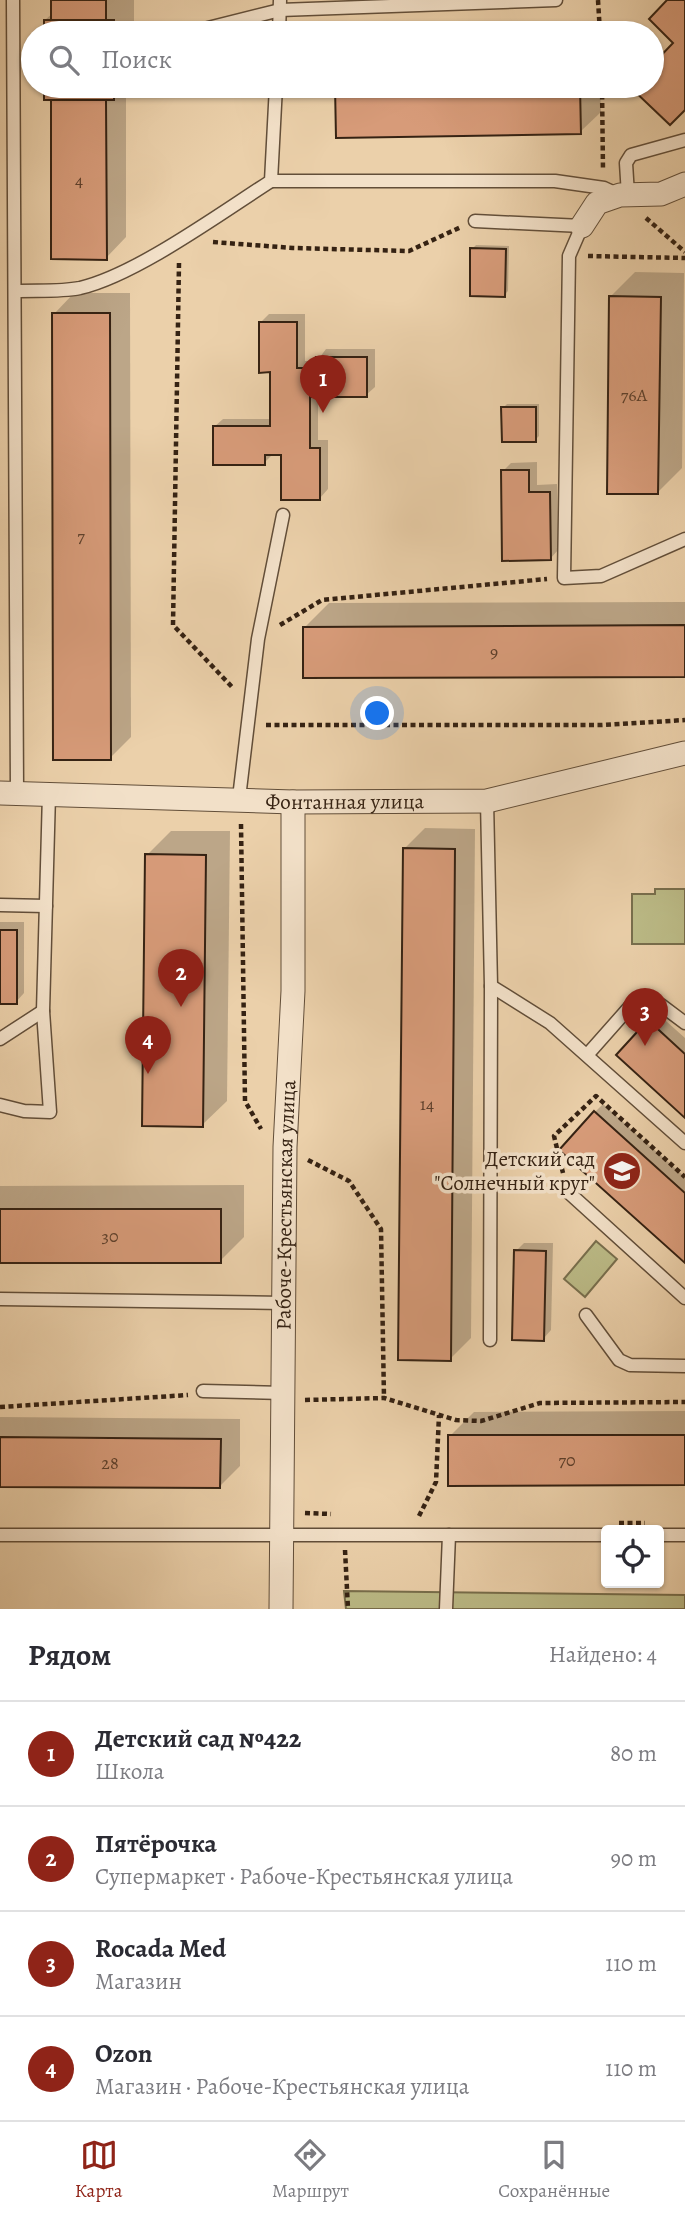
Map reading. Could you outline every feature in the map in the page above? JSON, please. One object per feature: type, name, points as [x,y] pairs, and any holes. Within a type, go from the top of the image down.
[{"type":"street","points":[[582,226],[597,203],[617,193],[661,194],[685,184]]},
{"type":"street","name":"Фонтанная улица","points":[[8,793],[239,798],[293,802],[487,801],[685,754]]},
{"type":"street","name":"Рабоче-Крестьянская улица","points":[[281,1609],[285,1147],[293,991],[293,802]]},
{"type":"lane","points":[[8,793],[16,291],[13,0]]},
{"type":"lane","points":[[227,21],[280,5],[556,0]]},
{"type":"lane","points":[[271,181],[275,98]]},
{"type":"lane","points":[[16,291],[80,288],[124,270],[179,240],[271,181],[555,181],[617,193],[631,155],[685,140]]},
{"type":"lane","points":[[475,221],[582,226],[569,256],[564,578],[601,576],[685,539]]},
{"type":"lane","points":[[239,798],[258,639],[283,515]]},
{"type":"lane","points":[[0,1105],[24,1111],[50,1112],[43,1011],[49,794]]},
{"type":"lane","points":[[487,801],[491,986],[490,1340]]},
{"type":"lane","points":[[0,905],[46,906]]},
{"type":"lane","points":[[491,986],[550,1023],[685,1143]]},
{"type":"lane","points":[[588,1054],[634,1002],[661,1005],[685,1023]]},
{"type":"lane","points":[[0,1039],[43,1011]]},
{"type":"lane","points":[[567,1191],[685,1298]]},
{"type":"lane","points":[[0,1299],[284,1303]]},
{"type":"lane","points":[[586,1315],[619,1360],[630,1364],[685,1366]]},
{"type":"lane","points":[[203,1391],[283,1397]]},
{"type":"lane","points":[[0,1535],[601,1535]]},
{"type":"lane","points":[[446,1609],[449,1535]]},
{"type":"lane","points":[[664,1535],[685,1535]]},
{"type":"path","points":[[598,0],[599,21]]},
{"type":"path","points":[[604,98],[617,193],[685,252]]},
{"type":"path","points":[[250,706],[173,625],[179,240],[293,248],[409,251],[475,221]]},
{"type":"path","points":[[569,256],[685,258]]},
{"type":"path","points":[[258,639],[322,600],[564,578]]},
{"type":"path","points":[[248,725],[602,725],[685,720]]},
{"type":"path","points":[[239,798],[245,1101],[264,1136]]},
{"type":"path","points":[[567,1191],[554,1136],[596,1096],[685,1177]]},
{"type":"path","points":[[285,1147],[349,1181],[381,1229],[384,1398]]},
{"type":"path","points":[[0,1407],[192,1395],[203,1391]]},
{"type":"path","points":[[283,1397],[384,1398],[456,1420],[481,1421],[540,1403],[685,1402]]},
{"type":"path","points":[[416,1523],[436,1482],[439,1415]]},
{"type":"path","points":[[345,1536],[348,1609]]},
{"type":"shaded area","points":[[655,889],[685,889],[685,944],[632,944],[632,894],[655,894]]},
{"type":"shaded area","points":[[596,1241],[617,1259],[585,1297],[564,1279]]},
{"type":"shaded area","points":[[344,1591],[685,1595],[685,1609],[346,1609]]},
{"type":"building","points":[[51,0],[106,0],[106,20],[51,20]]},
{"type":"building","points":[[667,0],[685,0],[685,110],[670,125],[642,98],[664,98],[664,52],[673,43],[664,34],[664,21],[649,19]]},
{"type":"building","points":[[44,20],[114,20],[114,21]]},
{"type":"building","points":[[44,98],[114,98],[114,100]]},
{"type":"building","points":[[335,98],[580,98],[581,134],[336,138]]},
{"type":"building","points":[[51,100],[106,100],[107,260],[51,259]]},
{"type":"building","points":[[470,248],[506,249],[505,297],[470,296]]},
{"type":"building","points":[[609,296],[661,297],[658,494],[607,494]]},
{"type":"building","points":[[52,313],[110,313],[111,760],[53,760]]},
{"type":"building","points":[[259,322],[297,322],[297,368],[316,368],[316,357],[367,357],[367,397],[310,397],[310,448],[320,448],[320,500],[281,500],[281,455],[265,455],[265,465],[213,465],[213,426],[270,426],[270,372],[259,373]]},
{"type":"building","points":[[501,407],[536,407],[536,442],[502,442]]},
{"type":"building","points":[[501,470],[529,470],[529,492],[550,492],[551,560],[502,561]]},
{"type":"building","points":[[685,625],[685,677],[303,678],[303,627]]},
{"type":"building","points":[[403,848],[455,849],[451,1361],[398,1360]]},
{"type":"building","points":[[145,854],[206,855],[203,1127],[142,1126]]},
{"type":"building","points":[[0,930],[17,930],[17,1004],[0,1004]]},
{"type":"building","points":[[648,1020],[685,1054],[685,1118],[616,1055]]},
{"type":"building","name":"Детский сад \"Солнечный круг\"","points":[[594,1111],[685,1193],[685,1263],[559,1150]]},
{"type":"building","points":[[0,1209],[221,1209],[221,1263],[0,1263]]},
{"type":"building","points":[[514,1250],[546,1251],[544,1341],[512,1340]]},
{"type":"building","points":[[448,1435],[685,1435],[685,1485],[448,1486]]},
{"type":"building","points":[[0,1437],[221,1439],[220,1488],[0,1487]]},
{"type":"place","name":"Детский сад №422","points":[[323,413]]},
{"type":"place","name":"Пятёрочка","points":[[181,1007]]},
{"type":"place","name":"Rocada Med","points":[[645,1046]]},
{"type":"place","name":"Ozon","points":[[148,1074]]},
{"type":"place","name":"Детский сад \"Солнечный круг\"","points":[[622,1171]]}]
